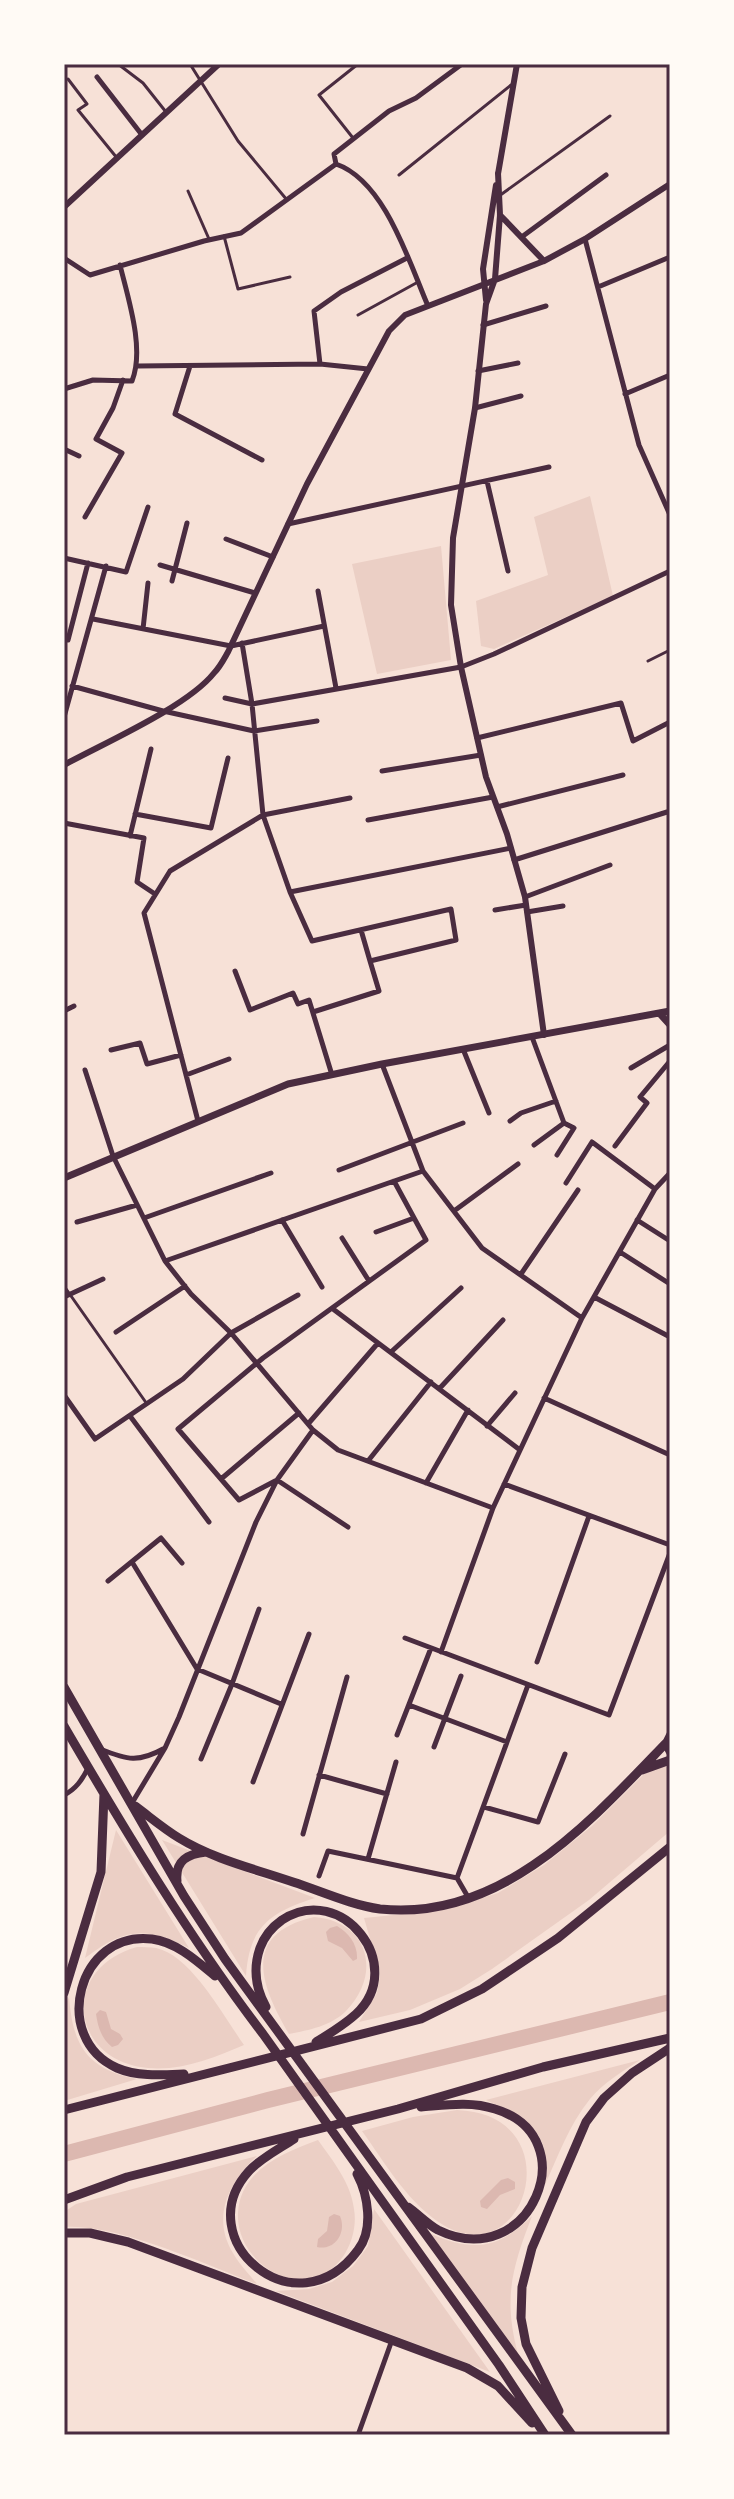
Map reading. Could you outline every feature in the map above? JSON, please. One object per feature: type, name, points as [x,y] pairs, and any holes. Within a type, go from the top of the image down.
[{"type":"highway","points":[[64,1687],[225,1959],[571,2434]]},
{"type":"highway","points":[[64,1726],[224,1983],[499,2365],[544,2435]]},
{"type":"highway","points":[[132,1804],[180,1838],[206,1852],[353,1903],[380,1909],[413,1909],[487,1891],[524,1872],[561,1846],[599,1813],[639,1771],[668,1749]]},
{"type":"highway","points":[[639,1771],[670,1760]]},
{"type":"highway","points":[[64,1993],[101,1872],[104,1794]]},
{"type":"highway","points":[[64,2110],[421,2019],[482,1989],[558,1938],[670,1847]]},
{"type":"highway","points":[[178,1884],[176,1871],[182,1860],[206,1852]]},
{"type":"highway","points":[[280,2033],[263,2001],[257,1980],[256,1961],[262,1942],[274,1925],[291,1914],[312,1909],[332,1913],[350,1923],[364,1937],[373,1955],[375,1975],[370,1996],[357,2013],[306,2048]]},
{"type":"highway","points":[[200,2074],[149,2075],[119,2068],[99,2056],[84,2038],[78,2015],[79,1990],[88,1968],[105,1951],[129,1939],[153,1939],[173,1945],[224,1983]]},
{"type":"highway","points":[[64,2200],[127,2177],[300,2135],[543,2067],[670,2038]]},
{"type":"highway","points":[[571,2434],[526,2344],[521,2318],[522,2287],[532,2248],[586,2122],[613,2089],[670,2048]]},
{"type":"highway","points":[[397,2197],[435,2228],[446,2233],[477,2239],[495,2236],[514,2226],[529,2212],[540,2190],[543,2166],[539,2146],[528,2129],[497,2109],[472,2104],[398,2109]]},
{"type":"highway","points":[[300,2135],[249,2171],[238,2187],[232,2208],[232,2230],[244,2255],[266,2274],[287,2282],[308,2284],[329,2277],[347,2265],[362,2245],[367,2204],[362,2184],[343,2146]]},
{"type":"highway","points":[[64,2233],[90,2233],[128,2242],[467,2368],[498,2386],[544,2435]]},
{"type":"main road","points":[[64,1178],[288,1084],[670,1011]]},
{"type":"main road","points":[[660,1014],[670,1025]]},
{"type":"main road","points":[[668,1749],[670,1734]]},
{"type":"street","points":[[64,207],[219,64]]},
{"type":"street","points":[[336,164],[334,154],[353,138],[462,64]]},
{"type":"street","points":[[486,304],[483,269],[517,64]]},
{"type":"street","points":[[97,77],[142,135]]},
{"type":"street","points":[[64,258],[90,275],[209,239],[241,233],[336,164]]},
{"type":"street","points":[[336,164],[361,179],[383,207],[401,239],[428,306]]},
{"type":"street","points":[[498,173],[500,215],[495,279],[486,304],[475,408],[453,538],[451,605],[481,755],[525,897],[544,1035]]},
{"type":"street","points":[[523,236],[606,175]]},
{"type":"street","points":[[64,765],[163,711],[214,674],[231,646],[288,524],[368,369],[389,331],[405,315],[544,261],[585,239],[668,185],[670,196]]},
{"type":"street","points":[[500,215],[544,261]]},
{"type":"street","points":[[585,239],[639,445],[670,515]]},
{"type":"street","points":[[598,287],[670,257]]},
{"type":"street","points":[[320,364],[314,311],[341,292],[407,258]]},
{"type":"street","points":[[64,389],[93,380],[132,381],[138,366],[132,313],[120,265]]},
{"type":"street","points":[[483,325],[546,306]]},
{"type":"street","points":[[478,371],[518,363]]},
{"type":"street","points":[[138,366],[320,364],[368,369]]},
{"type":"street","points":[[190,366],[175,414],[262,460]]},
{"type":"street","points":[[625,394],[670,375]]},
{"type":"street","points":[[85,517],[122,453],[96,439],[113,408],[123,380]]},
{"type":"street","points":[[475,408],[521,396]]},
{"type":"street","points":[[64,449],[79,456]]},
{"type":"street","points":[[288,524],[549,467]]},
{"type":"street","points":[[487,481],[508,571]]},
{"type":"street","points":[[64,558],[126,572],[148,507]]},
{"type":"street","points":[[172,581],[187,523]]},
{"type":"street","points":[[226,539],[273,557]]},
{"type":"street","points":[[64,639],[68,640],[88,563]]},
{"type":"street","points":[[160,565],[255,593]]},
{"type":"street","points":[[64,717],[106,566]]},
{"type":"street","points":[[225,698],[252,704],[461,667],[670,571]]},
{"type":"street","points":[[143,629],[148,583]]},
{"type":"street","points":[[318,591],[336,688]]},
{"type":"street","points":[[93,619],[231,646],[324,626]]},
{"type":"street","points":[[242,643],[252,704],[263,815],[290,892],[312,941],[451,909],[456,940],[370,961]]},
{"type":"street","points":[[72,686],[163,711],[254,731],[317,721]]},
{"type":"street","points":[[477,738],[621,703],[633,741],[670,722]]},
{"type":"street","points":[[130,836],[151,749]]},
{"type":"street","points":[[382,771],[481,755]]},
{"type":"street","points":[[135,814],[211,828],[228,758]]},
{"type":"street","points":[[497,807],[623,775]]},
{"type":"street","points":[[368,820],[493,797]]},
{"type":"street","points":[[198,1121],[144,913],[170,871],[263,815],[350,798]]},
{"type":"street","points":[[514,860],[667,812]]},
{"type":"street","points":[[64,823],[144,838],[137,882],[155,894]]},
{"type":"street","points":[[290,892],[511,848]]},
{"type":"street","points":[[525,897],[610,865]]},
{"type":"street","points":[[495,910],[563,906]]},
{"type":"street","points":[[313,1012],[379,991],[361,930]]},
{"type":"street","points":[[235,971],[250,1010],[293,993],[298,1004],[309,1000],[332,1075]]},
{"type":"street","points":[[64,1011],[74,1006]]},
{"type":"street","points":[[532,1037],[564,1123],[574,1128],[557,1155]]},
{"type":"street","points":[[111,1050],[140,1043],[147,1064],[181,1055]]},
{"type":"street","points":[[631,1068],[670,1045]]},
{"type":"street","points":[[463,1049],[489,1113]]},
{"type":"street","points":[[186,1075],[229,1059]]},
{"type":"street","points":[[615,1146],[647,1103],[640,1097],[670,1061]]},
{"type":"street","points":[[382,1064],[423,1171],[482,1248],[582,1318]]},
{"type":"street","points":[[85,1070],[113,1156],[165,1261],[313,1430],[338,1450],[493,1508]]},
{"type":"street","points":[[510,1121],[521,1113],[556,1101]]},
{"type":"street","points":[[339,1170],[463,1123]]},
{"type":"street","points":[[534,1145],[564,1123]]},
{"type":"street","points":[[566,1183],[592,1142],[655,1189]]},
{"type":"street","points":[[454,1211],[518,1164]]},
{"type":"street","points":[[165,1261],[423,1171]]},
{"type":"street","points":[[143,1218],[271,1173]]},
{"type":"street","points":[[441,1652],[493,1508],[582,1318],[655,1189],[670,1173]]},
{"type":"street","points":[[277,1480],[239,1500],[178,1429],[263,1358],[426,1240],[394,1181]]},
{"type":"street","points":[[521,1274],[578,1190]]},
{"type":"street","points":[[77,1222],[137,1205]]},
{"type":"street","points":[[376,1232],[414,1218]]},
{"type":"street","points":[[282,1220],[322,1287]]},
{"type":"street","points":[[637,1220],[670,1241]]},
{"type":"street","points":[[342,1238],[369,1281]]},
{"type":"street","points":[[620,1252],[670,1284]]},
{"type":"street","points":[[66,1295],[103,1279]]},
{"type":"street","points":[[116,1332],[185,1286]]},
{"type":"street","points":[[391,1352],[461,1288]]},
{"type":"street","points":[[64,1395],[95,1439],[183,1379],[231,1333],[298,1295]]},
{"type":"street","points":[[594,1297],[670,1337]]},
{"type":"street","points":[[333,1309],[520,1450]]},
{"type":"street","points":[[439,1389],[503,1320]]},
{"type":"street","points":[[308,1424],[378,1343]]},
{"type":"street","points":[[368,1461],[431,1382]]},
{"type":"street","points":[[487,1426],[515,1393]]},
{"type":"street","points":[[544,1398],[670,1455]]},
{"type":"street","points":[[426,1483],[468,1410]]},
{"type":"street","points":[[221,1479],[299,1413]]},
{"type":"street","points":[[130,1416],[209,1522]]},
{"type":"street","points":[[132,1804],[165,1748],[256,1522],[277,1480],[313,1430]]},
{"type":"street","points":[[277,1480],[348,1527]]},
{"type":"street","points":[[504,1484],[670,1545]]},
{"type":"street","points":[[537,1662],[589,1516]]},
{"type":"street","points":[[108,1581],[161,1538],[182,1563]]},
{"type":"street","points":[[405,1638],[609,1715],[670,1553]]},
{"type":"street","points":[[132,1562],[197,1669],[281,1704]]},
{"type":"street","points":[[201,1759],[259,1609]]},
{"type":"street","points":[[253,1782],[309,1634]]},
{"type":"street","points":[[397,1735],[431,1648]]},
{"type":"street","points":[[434,1747],[461,1676]]},
{"type":"street","points":[[303,1834],[347,1677]]},
{"type":"street","points":[[457,1878],[528,1685]]},
{"type":"street","points":[[409,1705],[507,1742]]},
{"type":"street","points":[[100,1749],[125,1759],[147,1758],[165,1748]]},
{"type":"street","points":[[484,1807],[538,1822],[565,1754]]},
{"type":"street","points":[[368,1859],[396,1762]]},
{"type":"street","points":[[64,1795],[80,1782],[88,1767]]},
{"type":"street","points":[[319,1775],[387,1794]]},
{"type":"street","points":[[319,1876],[328,1851],[457,1878],[468,1897]]},
{"type":"street","points":[[358,2435],[392,2339]]},
{"type":"lane","points":[[118,64],[143,83],[166,112]]},
{"type":"lane","points":[[190,64],[238,141],[287,200]]},
{"type":"lane","points":[[353,138],[319,95],[358,64]]},
{"type":"lane","points":[[68,79],[87,104],[78,110],[117,158]]},
{"type":"lane","points":[[399,175],[513,83]]},
{"type":"lane","points":[[499,196],[610,116]]},
{"type":"lane","points":[[188,191],[209,239]]},
{"type":"lane","points":[[224,236],[238,289],[290,277]]},
{"type":"lane","points":[[358,315],[418,282]]},
{"type":"lane","points":[[648,661],[670,650]]},
{"type":"lane","points":[[64,1286],[66,1295],[147,1404]]},
{"type":"shaded area","points":[[590,496],[613,596],[494,649],[481,646],[476,601],[548,575],[534,517]]},
{"type":"shaded area","points":[[441,546],[451,660],[377,674],[352,564]]},
{"type":"shaded area","points":[[670,1760],[670,1831],[589,1900],[460,1989],[410,2010],[359,2022],[377,1993],[380,1973],[364,1918],[444,1910],[498,1893],[544,1865],[592,1826],[644,1774]]},
{"type":"shaded area","points":[[116,1830],[189,1948],[159,1936],[135,1934],[112,1941],[85,1958]]},
{"type":"shaded area","points":[[162,1840],[315,1898],[286,1909],[265,1924],[252,1945],[246,1976]]},
{"type":"shaded area","points":[[314,1917],[347,1928],[358,1938],[364,1951],[364,1981],[357,1996],[340,2016],[319,2027],[289,2034],[265,1980],[263,1964],[266,1949],[275,1936],[291,1925]]},
{"type":"shaded area","points":[[337,1926],[352,1940],[357,1959],[353,1961],[342,1948],[328,1941],[326,1932]]},
{"type":"shaded area","points":[[137,1947],[156,1948],[182,1962],[206,1989],[244,2045],[173,2068],[148,2068],[122,2062],[102,2049],[90,2032],[84,2013],[86,1993],[95,1974],[112,1958]]},
{"type":"shaded area","points":[[69,1997],[74,2029],[85,2052],[105,2069],[137,2079],[64,2101],[64,2008]]},
{"type":"shaded area","points":[[100,2010],[106,2012],[111,2029],[123,2039],[118,2045],[112,2047],[103,2036],[96,2014]]},
{"type":"shaded area","points":[[640,2060],[590,2099],[570,2130],[545,2185],[545,2152],[535,2130],[514,2114],[486,2100]]},
{"type":"shaded area","points":[[457,2110],[494,2118],[516,2138],[526,2163],[525,2190],[514,2214],[494,2230],[468,2234],[437,2221],[405,2191],[362,2131],[413,2117]]},
{"type":"shaded area","points":[[318,2140],[349,2190],[354,2209],[354,2231],[345,2253],[330,2270],[309,2279],[295,2279],[269,2270],[258,2261],[243,2239],[238,2213],[246,2186],[255,2175],[277,2158]]},
{"type":"shaded area","points":[[257,2156],[231,2189],[226,2201],[224,2226],[233,2253],[257,2284],[135,2238],[64,2227],[64,2212],[76,2204]]},
{"type":"shaded area","points":[[508,2178],[515,2182],[515,2189],[500,2195],[487,2209],[481,2207],[480,2201],[501,2180]]},
{"type":"shaded area","points":[[374,2209],[490,2372],[276,2291],[309,2289],[332,2282],[353,2266],[368,2246]]},
{"type":"shaded area","points":[[334,2214],[340,2216],[341,2234],[329,2246],[317,2247],[318,2239],[327,2231],[329,2217]]},
{"type":"shaded area","points":[[532,2216],[512,2284],[511,2316],[518,2354],[429,2233],[458,2243],[484,2244],[508,2236]]},
{"type":"waterway","points":[[64,2154],[268,2100],[670,2002]]}]
